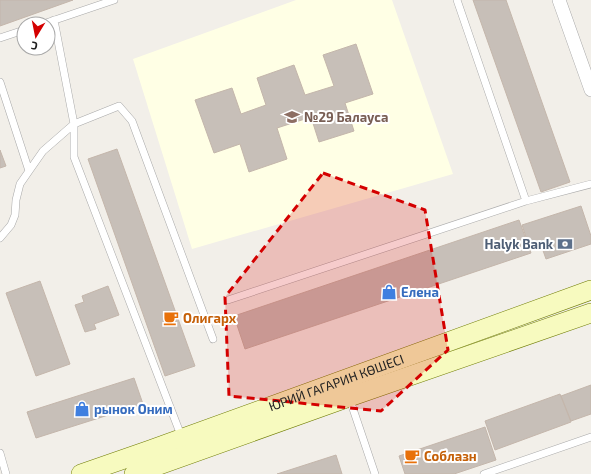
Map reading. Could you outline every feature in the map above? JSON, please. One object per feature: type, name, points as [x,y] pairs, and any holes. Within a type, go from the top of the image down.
[{"type":"main road","name":"ЮРИЙ ГАГАРИН КӨШЕСІ","points":[[81,474],[155,464],[182,439],[591,290]]},
{"type":"main road","name":"ЮРИЙ ГАГАРИН КӨШЕСІ","points":[[134,474],[155,464],[591,313]]},
{"type":"street","points":[[559,0],[591,90]]},
{"type":"lane","points":[[56,19],[114,0]]},
{"type":"lane","points":[[457,0],[526,201]]},
{"type":"lane","points":[[56,30],[74,124],[74,156],[182,439]]},
{"type":"lane","points":[[0,38],[16,33]]},
{"type":"lane","points":[[0,82],[29,171]]},
{"type":"lane","points":[[0,238],[11,225],[20,184],[43,151],[74,124],[119,106],[132,121],[213,339]]},
{"type":"lane","points":[[228,300],[526,201],[591,184]]},
{"type":"lane","points":[[349,397],[375,474]]},
{"type":"lane","points":[[484,474],[591,437]]},
{"type":"lane","points":[[0,453],[6,474]]},
{"type":"highlighted area","points":[[323,173],[425,210],[448,350],[381,411],[229,396],[225,297]]},
{"type":"shaded area","name":"№29 Балауса","points":[[296,0],[392,0],[453,174],[192,249],[133,59]]},
{"type":"building","points":[[0,0],[73,0],[28,16],[16,16],[16,20],[0,26]]},
{"type":"building","points":[[473,0],[506,0],[570,182],[541,192]]},
{"type":"building","name":"№29 Балауса","points":[[356,44],[373,94],[345,103],[354,131],[319,142],[311,117],[277,128],[287,159],[249,172],[240,144],[214,153],[195,100],[232,88],[241,114],[266,105],[257,78],[294,65],[305,95],[334,86],[323,55]]},
{"type":"building","points":[[117,149],[195,366],[165,376],[88,159]]},
{"type":"building","points":[[0,150],[6,166],[0,168]]},
{"type":"building","points":[[581,206],[591,236],[591,244],[546,259],[540,242],[529,246],[522,225]]},
{"type":"building","points":[[519,220],[531,253],[245,349],[234,316]]},
{"type":"building","points":[[40,281],[70,364],[36,376],[6,293]]},
{"type":"building","points":[[108,286],[119,315],[94,324],[96,329],[85,332],[75,305],[84,302],[82,296]]},
{"type":"building","points":[[134,378],[143,404],[36,438],[27,412]]},
{"type":"building","points":[[591,385],[591,414],[571,421],[561,396]]},
{"type":"building","points":[[560,394],[571,422],[495,450],[485,421]]},
{"type":"building","points":[[485,427],[496,460],[454,474],[405,474],[399,456]]},
{"type":"building","points":[[336,455],[342,474],[277,474]]},
{"type":"place","name":"№29 Балауса","points":[[292,117]]},
{"type":"place","name":"Halyk Bank","points":[[565,244]]},
{"type":"place","name":"Елена","points":[[389,292]]},
{"type":"place","name":"Олигарх","points":[[171,318]]},
{"type":"place","name":"рынок Оним","points":[[82,409]]},
{"type":"place","name":"Соблазн","points":[[412,456]]}]
